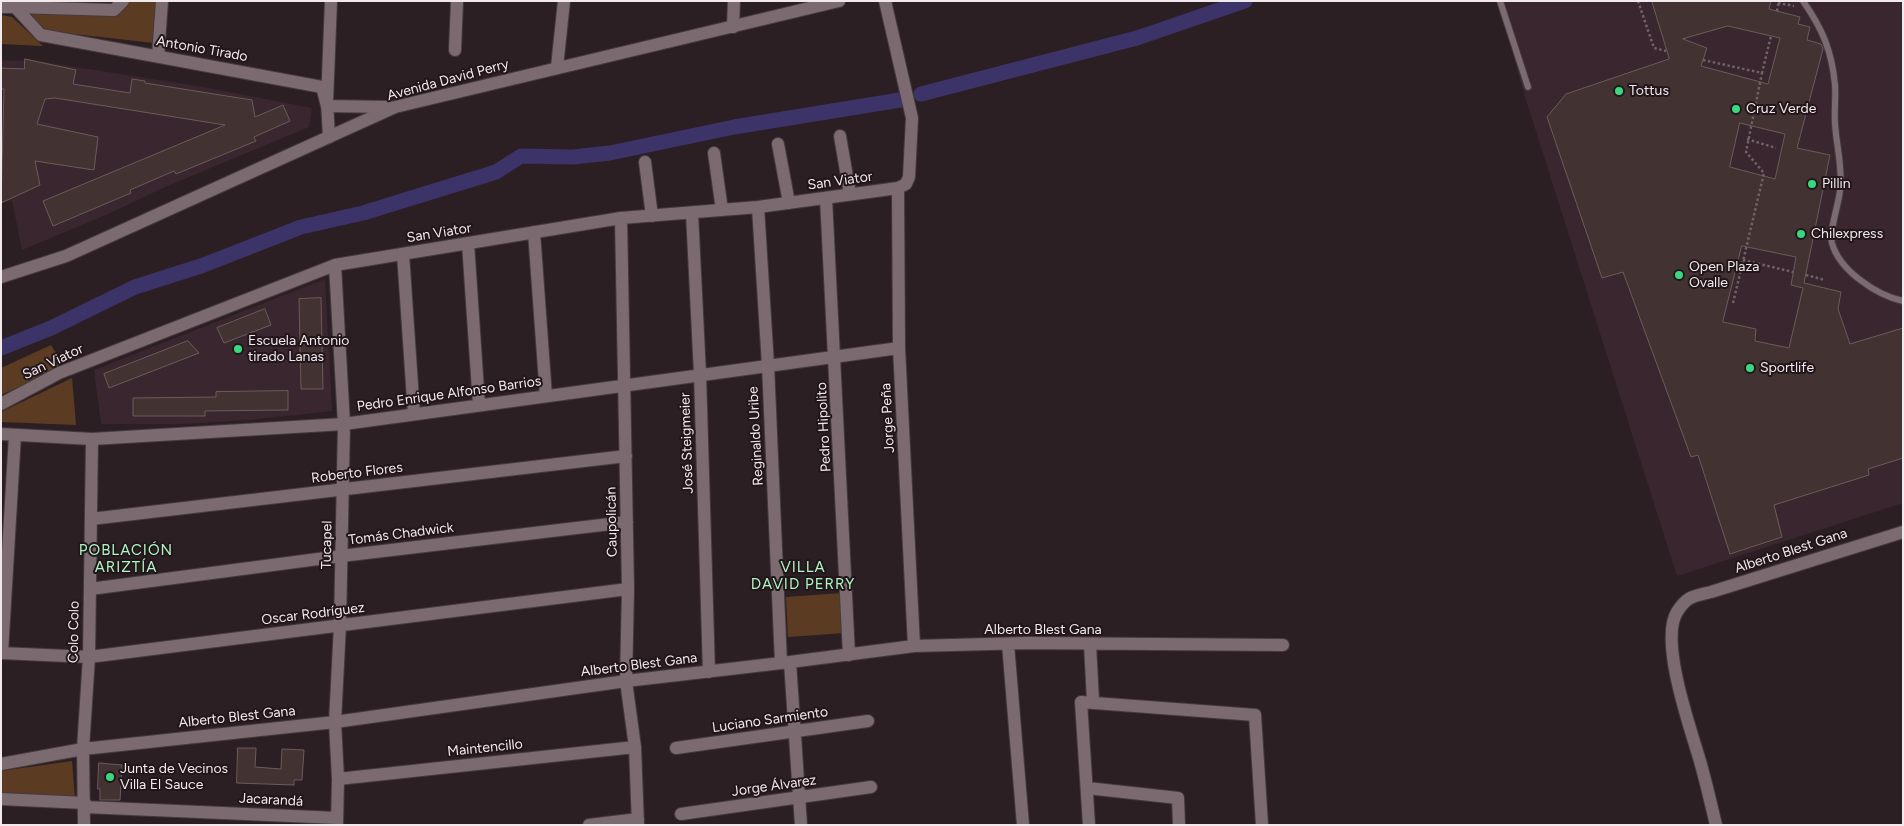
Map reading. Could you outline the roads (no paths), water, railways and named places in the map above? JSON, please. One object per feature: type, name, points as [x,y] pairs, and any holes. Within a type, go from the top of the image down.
[{"type":"street","points":[[1,7],[114,10],[123,1]]},
{"type":"street","points":[[158,56],[162,1]]},
{"type":"street","points":[[328,137],[327,106],[331,1]]},
{"type":"street","points":[[455,50],[457,1]]},
{"type":"street","points":[[557,67],[564,1]]},
{"type":"street","points":[[733,27],[734,1]]},
{"type":"street","name":"Avenida David Perry","points":[[1,278],[66,256],[395,108],[557,67],[838,1]]},
{"type":"street","name":"Jorge Peña","points":[[885,1],[912,118],[909,177],[902,186],[899,348],[914,646]]},
{"type":"street","name":"Antonio Tirado","points":[[15,7],[41,35],[322,87],[327,106]]},
{"type":"street","points":[[327,106],[395,108]]},
{"type":"street","points":[[840,136],[850,194]]},
{"type":"street","points":[[778,144],[789,203]]},
{"type":"street","points":[[714,153],[722,210]]},
{"type":"street","points":[[645,162],[652,216]]},
{"type":"street","name":"San Viator","points":[[1,404],[59,373],[335,265],[621,218],[758,207],[902,186]]},
{"type":"street","name":"Pedro Hipolito","points":[[826,198],[849,655]]},
{"type":"street","name":"Reginaldo Uribe","points":[[758,207],[786,663],[795,731],[801,825]]},
{"type":"street","name":"José Steigmeier","points":[[692,212],[700,374],[709,672]]},
{"type":"street","name":"Caupolicán","points":[[621,218],[628,589],[626,681],[635,747],[638,822]]},
{"type":"street","points":[[534,232],[546,396]]},
{"type":"street","points":[[468,243],[479,405]]},
{"type":"street","points":[[403,254],[414,414]]},
{"type":"street","name":"Tucapel","points":[[335,265],[344,424],[340,625],[335,722],[338,779],[337,821]]},
{"type":"street","name":"Pedro Enrique Alfonso Barrios","points":[[1,434],[92,439],[344,424],[624,384],[899,348]]},
{"type":"street","points":[[2,653],[15,435]]},
{"type":"street","name":"Colo Colo","points":[[84,825],[83,749],[89,657],[92,439]]},
{"type":"street","name":"Roberto Flores","points":[[91,519],[626,456]]},
{"type":"street","name":"Tomás Chadwick","points":[[90,590],[341,556],[627,522]]},
{"type":"street","name":"Alberto Blest Gana","points":[[1716,825],[1701,762],[1676,676],[1672,632],[1676,614],[1689,597],[1711,592],[1903,532]]},
{"type":"street","name":"Oscar Rodríguez","points":[[2,653],[89,657],[628,589]]},
{"type":"street","points":[[1008,644],[1023,825]]},
{"type":"street","name":"Alberto Blest Gana","points":[[1,764],[83,749],[335,722],[626,681],[914,646],[1008,644],[1283,645]]},
{"type":"street","points":[[1090,644],[1093,701]]},
{"type":"street","points":[[1089,825],[1081,702],[1093,701],[1255,715],[1262,825]]},
{"type":"street","name":"Luciano Sarmiento","points":[[676,748],[868,721]]},
{"type":"street","name":"Maintencillo","points":[[338,779],[635,747]]},
{"type":"street","name":"Jorge Álvarez","points":[[681,814],[871,787]]},
{"type":"street","points":[[1087,788],[1178,798],[1179,825]]},
{"type":"street","name":"Jacarandá","points":[[1,799],[337,821]]},
{"type":"street","points":[[589,825],[638,822]]},
{"type":"lane","points":[[1500,1],[1528,87]]},
{"type":"lane","points":[[1803,1],[1818,22],[1831,54],[1835,86],[1835,123],[1841,169],[1840,190],[1832,241],[1837,253],[1859,279],[1876,290],[1903,300]]},
{"type":"waterway","points":[[921,94],[1137,38],[1245,1]]},
{"type":"waterway","points":[[1,348],[51,328],[135,287],[201,266],[301,227],[363,213],[496,172],[521,156],[573,157],[610,153],[734,127],[900,100]]},
{"type":"place","name":"Tottus","points":[[1619,91]]},
{"type":"place","name":"Cruz Verde","points":[[1736,109]]},
{"type":"place","name":"Pillin","points":[[1812,184]]},
{"type":"place","name":"Chilexpress","points":[[1801,234]]},
{"type":"place","name":"Open Plaza Ovalle","points":[[1679,275]]},
{"type":"place","name":"Escuela Antonio tirado Lanas","points":[[238,349]]},
{"type":"place","name":"Sportlife","points":[[1750,368]]},
{"type":"place","name":"Junta de Vecinos Villa El Sauce","points":[[110,777]]},
{"type":"district","name":"POBLACIÓN ARIZTÍA","points":[[126,560]]},
{"type":"district","name":"VILLA DAVID PERRY","points":[[803,576]]}]
